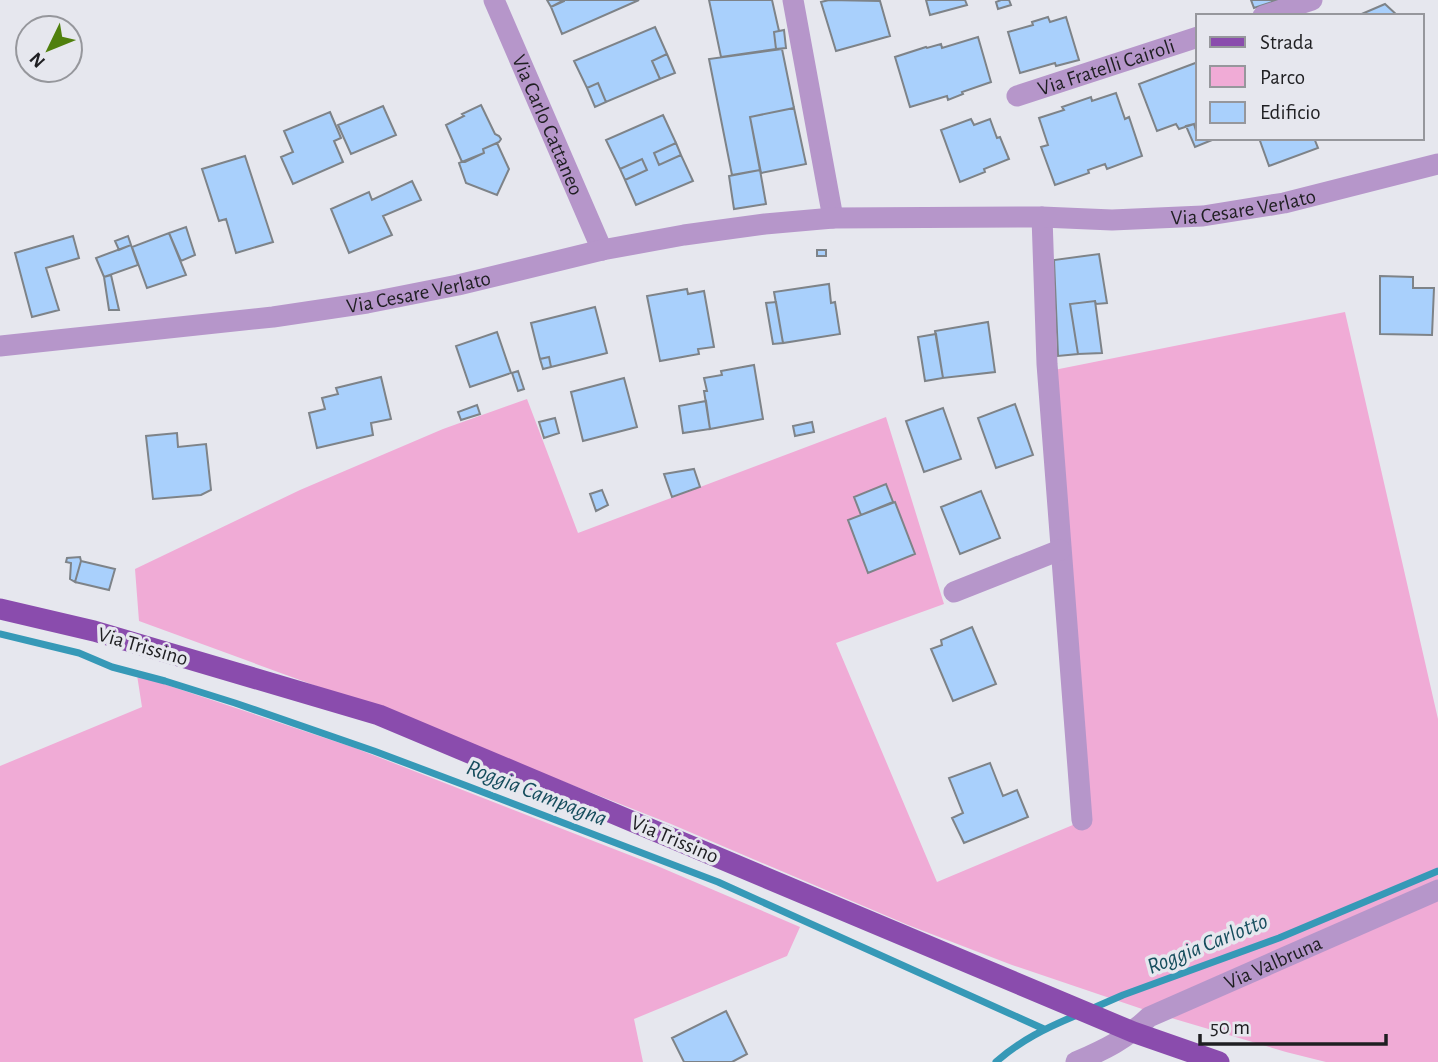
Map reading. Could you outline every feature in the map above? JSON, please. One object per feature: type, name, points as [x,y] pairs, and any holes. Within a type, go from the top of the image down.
[{"type":"main road","name":"Via Trissino","points":[[0,609],[94,631],[379,715],[1133,1032],[1219,1062]]},
{"type":"street","name":"Via Carlo Cattaneo","points":[[494,0],[602,250]]},
{"type":"street","points":[[793,0],[833,218]]},
{"type":"street","points":[[1269,14],[1312,0]]},
{"type":"street","name":"Via Fratelli Cairoli","points":[[1017,96],[1196,38]]},
{"type":"street","name":"Via Cesare Verlato","points":[[0,346],[273,317],[367,303],[458,285],[602,250],[765,224],[833,218],[1042,217],[1112,220],[1203,216],[1284,203],[1438,164]]},
{"type":"street","points":[[1042,217],[1047,364],[1082,820]]},
{"type":"street","points":[[954,592],[1060,550]]},
{"type":"street","name":"Via Valbruna","points":[[1076,1062],[1115,1045],[1149,1017],[1438,890]]},
{"type":"green space","points":[[1345,312],[1438,719],[1438,1062],[1326,1062],[1151,1012],[1012,965],[908,925],[671,824],[371,706],[139,621],[135,569],[300,490],[443,429],[527,399],[578,533],[886,417],[944,604],[836,643],[937,882],[1080,822],[1054,370]]},
{"type":"green space","points":[[137,675],[355,748],[655,865],[800,927],[787,956],[634,1019],[643,1062],[0,1062],[0,766],[142,707]]},
{"type":"building","points":[[547,0],[564,0],[564,1],[551,7]]},
{"type":"building","points":[[564,0],[639,0],[562,34],[551,7]]},
{"type":"building","points":[[709,0],[772,0],[779,31],[774,32],[776,49],[721,57]]},
{"type":"building","points":[[926,0],[965,0],[967,5],[930,15]]},
{"type":"building","points":[[1009,0],[1011,5],[998,9],[996,2]]},
{"type":"building","points":[[1251,0],[1278,0],[1254,8]]},
{"type":"building","points":[[880,1],[890,36],[836,51],[821,2]]},
{"type":"building","points":[[1385,4],[1396,14],[1362,14]]},
{"type":"building","points":[[1048,17],[1050,22],[1066,17],[1079,60],[1056,66],[1055,63],[1020,73],[1008,32],[1033,25],[1032,22]]},
{"type":"building","points":[[655,27],[667,54],[652,61],[660,79],[606,102],[598,83],[587,88],[574,61]]},
{"type":"building","points":[[784,30],[786,48],[776,49],[774,32]]},
{"type":"building","points":[[978,37],[991,82],[948,100],[947,96],[910,107],[895,57],[926,47],[941,44],[942,48]]},
{"type":"building","points":[[782,49],[794,108],[750,117],[760,170],[732,175],[709,59]]},
{"type":"building","points":[[667,54],[675,73],[660,79],[652,61]]},
{"type":"building","points":[[1196,63],[1196,130],[1194,124],[1179,129],[1176,124],[1157,131],[1139,84]]},
{"type":"building","points":[[598,83],[606,102],[595,107],[587,88]]},
{"type":"building","points":[[1116,93],[1125,119],[1129,117],[1142,156],[1107,169],[1105,164],[1088,170],[1089,173],[1055,185],[1041,147],[1048,145],[1039,118],[1091,97],[1092,101]]},
{"type":"building","points":[[481,105],[495,134],[501,139],[483,149],[484,153],[462,162],[446,125]]},
{"type":"building","points":[[383,106],[396,135],[351,154],[338,125]]},
{"type":"building","points":[[794,108],[806,164],[761,173],[750,117]]},
{"type":"building","points":[[330,112],[341,138],[334,141],[343,162],[293,184],[281,157],[293,152],[284,131]]},
{"type":"building","points":[[663,115],[676,143],[654,153],[659,165],[681,155],[693,181],[636,205],[625,180],[647,170],[642,159],[620,169],[606,140]]},
{"type":"building","points":[[971,119],[974,125],[990,119],[1009,159],[960,182],[941,130]]},
{"type":"building","points":[[1194,124],[1196,140],[1212,140],[1195,147],[1186,126]]},
{"type":"building","points":[[1260,140],[1315,140],[1318,148],[1269,166]]},
{"type":"building","points":[[497,143],[509,169],[497,195],[466,183],[459,163],[484,153],[483,149]]},
{"type":"building","points":[[676,143],[681,155],[659,165],[654,153]]},
{"type":"building","points":[[245,156],[273,242],[236,253],[226,219],[219,221],[202,169]]},
{"type":"building","points":[[642,159],[647,170],[625,180],[620,169]]},
{"type":"building","points":[[760,170],[766,204],[734,209],[729,176]]},
{"type":"building","points":[[412,181],[421,200],[383,216],[392,235],[349,253],[331,209],[369,192],[372,200]]},
{"type":"building","points":[[186,227],[195,255],[181,261],[169,233]]},
{"type":"building","points":[[169,233],[186,275],[147,288],[132,247]]},
{"type":"building","points":[[73,236],[79,258],[46,268],[59,310],[32,317],[15,253]]},
{"type":"building","points":[[128,236],[131,245],[119,250],[115,241]]},
{"type":"building","points":[[131,245],[138,265],[104,277],[96,258]]},
{"type":"building","points":[[817,250],[826,250],[826,256],[817,256]]},
{"type":"building","points":[[1099,254],[1107,303],[1096,304],[1095,301],[1070,304],[1078,354],[1058,356],[1054,260]]},
{"type":"building","points":[[111,275],[119,310],[109,310],[104,277]]},
{"type":"building","points":[[1380,276],[1413,277],[1413,288],[1434,288],[1432,335],[1380,334]]},
{"type":"building","points":[[829,284],[831,303],[835,302],[840,334],[783,343],[774,292]]},
{"type":"building","points":[[687,289],[688,294],[704,291],[714,347],[698,349],[699,354],[660,361],[647,296]]},
{"type":"building","points":[[1095,301],[1102,353],[1078,354],[1070,304]]},
{"type":"building","points":[[776,302],[783,343],[773,344],[766,303]]},
{"type":"building","points":[[595,307],[607,353],[551,367],[549,357],[540,359],[531,323]]},
{"type":"building","points":[[988,322],[995,372],[943,378],[935,331]]},
{"type":"building","points":[[497,332],[511,373],[470,387],[456,346]]},
{"type":"building","points":[[936,334],[943,378],[925,381],[918,337]]},
{"type":"building","points":[[549,357],[551,367],[543,369],[540,359]]},
{"type":"building","points":[[754,365],[763,419],[710,429],[704,378],[722,375],[721,371]]},
{"type":"building","points":[[518,371],[524,389],[518,391],[512,373]]},
{"type":"building","points":[[381,377],[391,419],[371,423],[373,435],[317,448],[309,413],[325,409],[322,398],[338,394],[336,388]]},
{"type":"building","points":[[624,378],[637,427],[583,441],[571,392]]},
{"type":"building","points":[[706,401],[710,429],[683,433],[679,406]]},
{"type":"building","points":[[1015,404],[1033,455],[996,468],[978,418]]},
{"type":"building","points":[[477,405],[480,414],[461,420],[458,412]]},
{"type":"building","points":[[943,408],[961,459],[924,472],[906,421]]},
{"type":"building","points":[[555,418],[559,433],[544,438],[539,422]]},
{"type":"building","points":[[812,422],[814,432],[795,436],[793,426]]},
{"type":"building","points":[[177,433],[178,447],[206,444],[211,490],[201,495],[153,499],[146,436]]},
{"type":"building","points":[[694,469],[700,487],[672,497],[664,474]]},
{"type":"building","points":[[886,484],[893,502],[861,515],[854,497]]},
{"type":"building","points":[[602,490],[608,505],[596,511],[590,494]]},
{"type":"building","points":[[981,491],[1000,538],[960,554],[941,507]]},
{"type":"building","points":[[895,502],[915,554],[868,573],[848,520]]},
{"type":"building","points":[[80,557],[75,582],[70,579],[71,563],[66,562],[67,558]]},
{"type":"building","points":[[81,561],[115,569],[109,590],[75,582]]},
{"type":"building","points":[[972,627],[996,684],[953,701],[931,649],[942,645],[941,640]]},
{"type":"building","points":[[990,763],[1003,796],[1017,790],[1028,817],[964,843],[952,818],[963,813],[949,778]]},
{"type":"building","points":[[726,1011],[747,1054],[732,1062],[684,1062],[672,1038]]},
{"type":"waterway","name":"Roggia Campagna","points":[[0,634],[79,653],[112,667],[235,703],[467,786],[718,882],[1044,1029]]},
{"type":"waterway","name":"Roggia Carlotto","points":[[1091,1009],[1279,938],[1438,871]]},
{"type":"waterway","name":"Roggia Carlotto","points":[[996,1062],[1034,1035],[1077,1015]]}]
